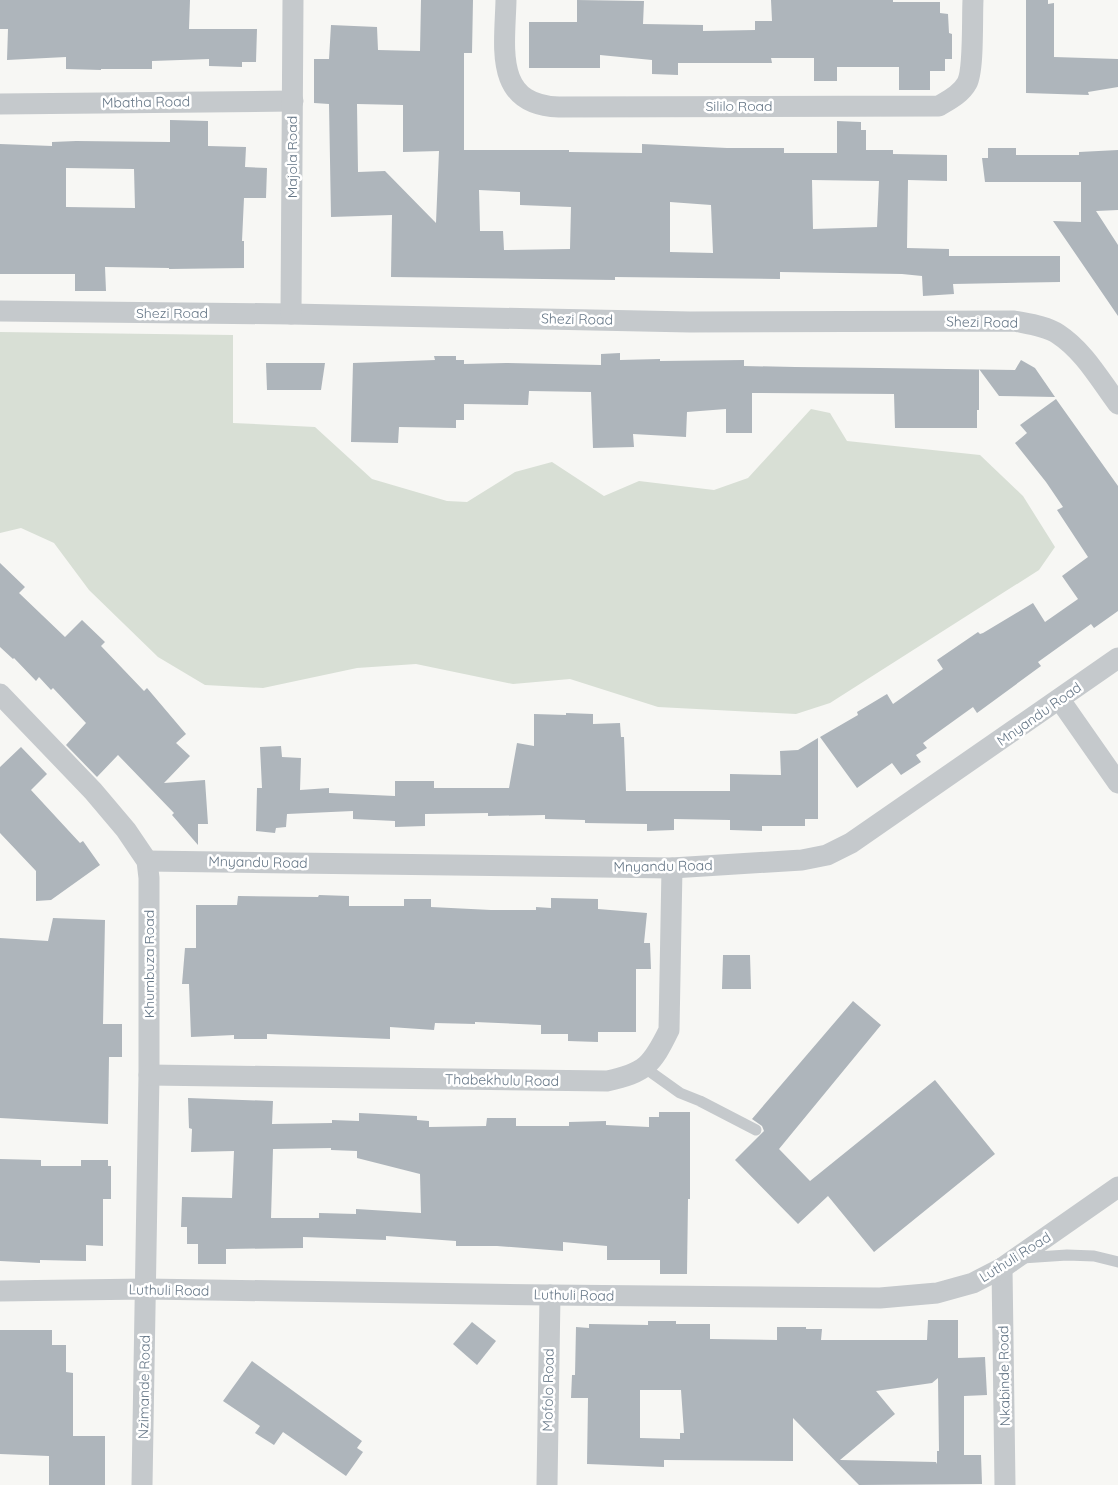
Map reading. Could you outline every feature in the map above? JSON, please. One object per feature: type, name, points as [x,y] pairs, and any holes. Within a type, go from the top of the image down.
[{"type":"street","name":"Majola Road","points":[[291,314],[294,0]]},
{"type":"street","name":"Sililo Road","points":[[506,0],[505,66],[509,78],[516,89],[525,97],[536,103],[560,107],[939,106],[957,94],[967,83],[970,68],[973,0]]},
{"type":"street","name":"Mbatha Road","points":[[0,104],[293,100]]},
{"type":"street","name":"Shezi Road","points":[[0,311],[291,314],[690,322],[1014,321],[1040,326],[1058,333],[1079,350],[1118,404]]},
{"type":"street","name":"Mnyandu Road","points":[[147,861],[672,868],[802,860],[827,855],[851,843],[1118,658]]},
{"type":"street","name":"Khumbuza Road","points":[[0,694],[93,792],[130,836],[147,861],[149,878],[149,1076],[146,1289]]},
{"type":"street","points":[[1060,700],[1118,783]]},
{"type":"street","name":"Thabekhulu Road","points":[[149,1076],[607,1081],[629,1076],[645,1068],[659,1051],[669,1030],[672,868]]},
{"type":"street","name":"Luthuli Road","points":[[0,1291],[146,1289],[880,1298],[937,1293],[973,1283],[1010,1263],[1118,1187]]},
{"type":"street","name":"Nkabinde Road","points":[[1006,1485],[1010,1263]]},
{"type":"street","name":"Nzimande Road","points":[[142,1485],[146,1289]]},
{"type":"street","name":"Mofolo Road","points":[[547,1485],[550,1295]]},
{"type":"lane","points":[[645,1068],[680,1093],[700,1101],[756,1130]]},
{"type":"lane","points":[[1010,1263],[1066,1255],[1094,1256],[1118,1262]]},
{"type":"shaded area","points":[[0,332],[233,335],[233,423],[315,427],[372,479],[447,501],[467,502],[515,472],[552,462],[604,496],[639,481],[714,490],[748,478],[811,409],[830,413],[847,441],[980,455],[1023,496],[1055,547],[1039,570],[830,703],[796,714],[658,707],[570,679],[513,684],[416,664],[357,668],[263,688],[205,685],[158,657],[89,590],[54,543],[21,528],[0,533]]},
{"type":"building","points":[[0,0],[190,0],[189,29],[257,29],[256,62],[242,62],[242,67],[209,66],[209,59],[152,61],[152,69],[101,70],[66,69],[66,57],[7,60],[8,29],[0,29]]},
{"type":"building","points":[[421,0],[473,0],[472,53],[464,53],[464,150],[569,150],[569,152],[642,153],[642,144],[727,148],[784,148],[784,153],[837,153],[837,121],[861,122],[861,130],[866,130],[866,150],[893,150],[893,154],[947,155],[947,181],[908,180],[907,248],[949,249],[949,256],[1060,256],[1060,282],[953,284],[954,294],[923,296],[922,276],[902,274],[780,272],[780,279],[615,277],[615,280],[391,277],[392,215],[331,217],[329,104],[314,103],[314,59],[329,59],[331,25],[377,27],[378,50],[420,51]],"holes":[[[357,104],[403,105],[403,152],[439,151],[436,223],[385,171],[358,172]],[[812,180],[879,181],[877,227],[813,229]],[[479,190],[520,192],[520,205],[571,207],[570,249],[504,250],[503,231],[480,231]],[[670,202],[711,205],[713,253],[670,252]]]},
{"type":"building","points":[[577,0],[644,1],[643,24],[703,25],[703,31],[755,30],[755,21],[772,21],[771,0],[940,2],[940,13],[948,14],[949,33],[952,34],[952,59],[945,59],[945,71],[930,71],[930,90],[899,90],[899,67],[837,67],[837,81],[814,81],[814,58],[771,58],[772,63],[678,63],[678,75],[652,74],[652,60],[600,55],[600,68],[529,68],[529,22],[577,22]]},
{"type":"building","points":[[1026,0],[1048,0],[1048,4],[1054,3],[1054,57],[1118,59],[1118,87],[1088,92],[1089,95],[1026,93]]},
{"type":"building","points":[[170,120],[208,121],[208,146],[246,147],[245,167],[267,168],[266,198],[244,198],[242,241],[244,241],[244,268],[169,269],[105,267],[106,291],[75,291],[75,274],[0,274],[0,144],[52,146],[52,142],[76,141],[170,142]],"holes":[[[66,168],[134,169],[135,208],[66,207]]]},
{"type":"building","points":[[988,148],[1016,148],[1016,155],[1079,155],[1079,152],[1118,150],[1118,210],[1096,211],[1118,245],[1118,316],[1053,221],[1081,222],[1081,182],[985,182],[982,158],[988,158]]},
{"type":"building","points":[[620,353],[620,360],[744,360],[744,366],[979,369],[977,428],[895,428],[894,394],[752,393],[752,433],[726,433],[726,409],[687,412],[686,437],[633,434],[634,447],[593,448],[591,392],[529,391],[528,405],[464,404],[464,420],[456,420],[456,428],[399,427],[398,443],[351,442],[353,363],[435,360],[434,356],[456,356],[456,360],[464,360],[464,364],[601,365],[601,354]]},
{"type":"building","points":[[1021,360],[1035,368],[1055,397],[999,396],[979,369],[1015,370]]},
{"type":"building","points":[[266,363],[325,363],[321,390],[267,390]]},
{"type":"building","points":[[1056,399],[1118,486],[1118,611],[1094,628],[1091,624],[1038,662],[1041,666],[977,713],[973,707],[923,743],[927,748],[916,755],[921,762],[901,775],[892,763],[857,788],[820,737],[858,715],[857,712],[887,694],[893,704],[943,669],[937,660],[978,632],[980,634],[983,633],[1033,603],[1045,622],[1078,599],[1062,576],[1088,557],[1057,510],[1063,507],[1015,443],[1027,433],[1020,425]]},
{"type":"building","points":[[0,563],[25,587],[19,593],[65,637],[82,620],[105,642],[101,646],[144,691],[147,688],[186,734],[176,743],[190,756],[164,783],[205,780],[208,824],[198,824],[198,845],[172,815],[174,813],[118,755],[97,777],[66,745],[86,723],[53,688],[51,690],[39,677],[36,681],[14,658],[0,647]]},
{"type":"building","points":[[566,713],[593,714],[593,724],[620,723],[621,737],[624,737],[626,791],[730,791],[730,774],[781,775],[780,751],[798,750],[818,738],[818,819],[805,819],[805,826],[762,826],[762,831],[730,830],[730,820],[674,819],[674,830],[647,831],[647,824],[585,823],[585,820],[545,819],[545,815],[488,816],[488,813],[425,814],[425,826],[395,827],[395,821],[353,819],[353,811],[287,814],[286,827],[276,828],[275,833],[256,831],[257,788],[262,788],[260,747],[281,746],[282,757],[301,758],[300,790],[329,788],[329,793],[395,796],[395,781],[434,781],[434,788],[509,788],[517,743],[534,746],[534,714],[566,715]]},
{"type":"building","points":[[21,747],[47,774],[31,790],[80,843],[83,841],[100,865],[51,900],[36,901],[36,871],[0,833],[0,767]]},
{"type":"building","points":[[319,895],[349,896],[349,906],[404,906],[404,899],[431,899],[431,907],[491,910],[551,908],[551,898],[598,899],[598,909],[647,913],[644,943],[650,943],[651,969],[636,969],[636,1032],[598,1032],[598,1042],[568,1041],[568,1034],[541,1034],[541,1025],[475,1022],[475,1024],[435,1023],[434,1030],[390,1027],[390,1039],[267,1034],[267,1039],[234,1039],[234,1035],[191,1037],[189,984],[182,984],[185,948],[196,948],[196,905],[237,905],[238,896],[318,897]]},
{"type":"building","points":[[53,918],[105,920],[103,1024],[122,1024],[122,1057],[109,1057],[108,1124],[0,1118],[0,938],[48,941]]},
{"type":"building","points":[[723,955],[750,955],[751,989],[722,989]]},
{"type":"building","points":[[853,1001],[881,1025],[779,1149],[810,1181],[935,1080],[995,1154],[874,1252],[828,1196],[798,1224],[735,1160],[764,1131],[762,1126],[752,1119]]},
{"type":"building","points":[[188,1098],[273,1101],[272,1124],[332,1123],[332,1120],[359,1121],[359,1113],[417,1116],[417,1120],[429,1121],[429,1127],[486,1126],[487,1118],[516,1118],[516,1126],[569,1126],[569,1122],[606,1121],[606,1125],[649,1127],[649,1117],[659,1117],[659,1112],[690,1112],[690,1199],[688,1199],[687,1274],[660,1274],[660,1260],[607,1260],[607,1246],[563,1242],[563,1251],[497,1246],[456,1246],[456,1241],[386,1236],[386,1240],[303,1237],[303,1248],[226,1249],[226,1264],[198,1264],[198,1244],[187,1244],[187,1227],[181,1227],[182,1197],[232,1198],[234,1151],[191,1152],[192,1129],[189,1128]],"holes":[[[331,1148],[331,1150],[357,1151],[357,1158],[420,1174],[421,1213],[356,1209],[356,1214],[319,1213],[319,1218],[271,1218],[273,1149]]]},
{"type":"building","points":[[0,1159],[41,1160],[41,1166],[81,1166],[81,1160],[108,1160],[108,1166],[111,1166],[111,1199],[103,1199],[103,1246],[86,1245],[86,1261],[40,1260],[40,1263],[0,1261]]},
{"type":"building","points":[[928,1320],[958,1320],[958,1358],[985,1357],[987,1395],[964,1396],[964,1455],[981,1455],[982,1484],[859,1485],[793,1418],[793,1461],[664,1460],[664,1467],[587,1464],[588,1398],[571,1398],[572,1375],[575,1375],[576,1327],[589,1328],[589,1324],[648,1325],[648,1321],[676,1321],[676,1324],[710,1324],[710,1339],[777,1340],[777,1327],[806,1327],[806,1329],[822,1329],[821,1340],[927,1340]],"holes":[[[938,1378],[939,1451],[937,1451],[937,1464],[936,1462],[840,1460],[895,1414],[876,1391],[932,1383]],[[640,1390],[681,1390],[684,1433],[680,1433],[680,1439],[640,1438]]]},
{"type":"building","points":[[472,1322],[496,1341],[477,1365],[453,1344]]},
{"type":"building","points":[[0,1330],[52,1330],[52,1345],[66,1345],[66,1372],[73,1373],[73,1436],[105,1436],[105,1485],[49,1485],[49,1456],[0,1454]]},
{"type":"building","points":[[252,1361],[362,1441],[357,1448],[363,1452],[346,1476],[283,1432],[274,1445],[255,1433],[260,1426],[223,1401]]}]
